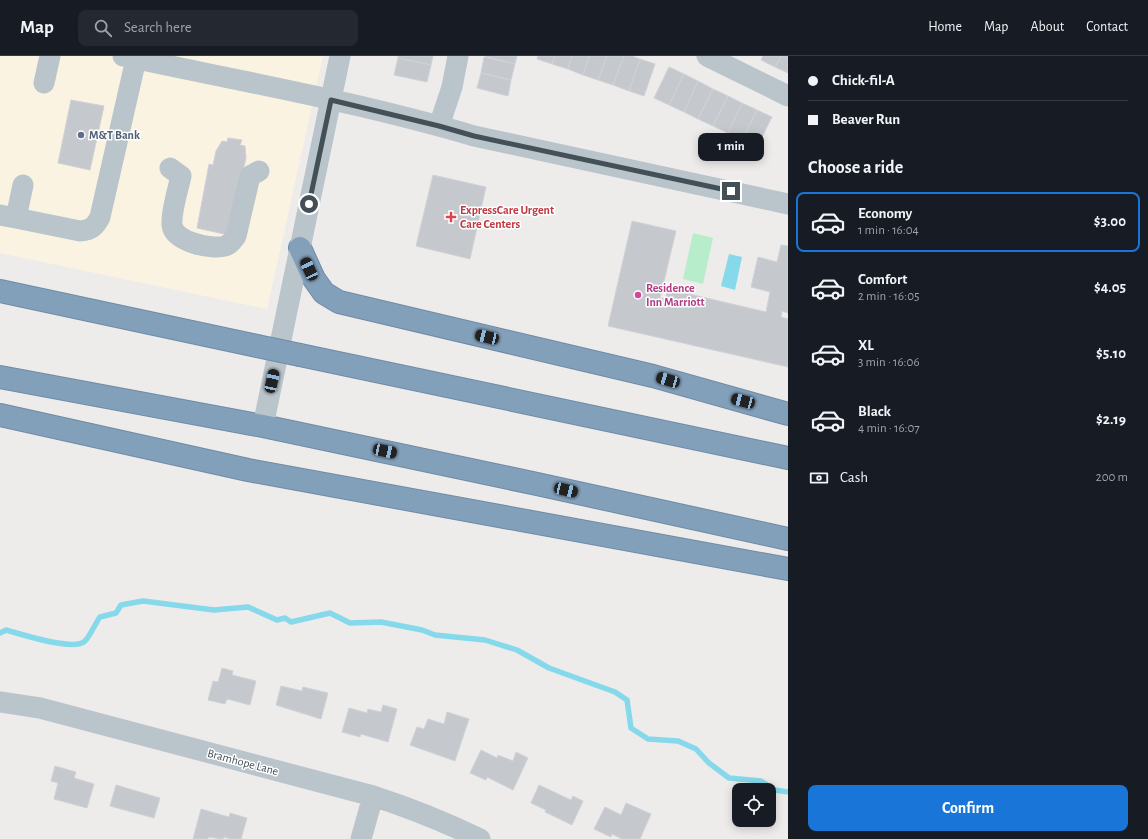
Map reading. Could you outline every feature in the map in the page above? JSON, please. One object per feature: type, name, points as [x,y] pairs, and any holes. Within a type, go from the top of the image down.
[{"type":"highway","points":[[300,248],[314,279],[324,293],[340,302],[653,376],[788,414]]},
{"type":"highway","points":[[0,290],[300,356],[788,458]]},
{"type":"highway","points":[[0,377],[263,426],[529,482],[788,539]]},
{"type":"highway","points":[[0,415],[248,470],[788,569]]},
{"type":"street","points":[[44,83],[50,56]]},
{"type":"street","points":[[263,426],[340,56]]},
{"type":"street","points":[[439,126],[452,86],[458,56]]},
{"type":"street","points":[[707,56],[788,96]]},
{"type":"street","points":[[23,185],[8,216],[80,230],[89,230],[96,225],[100,218],[130,57],[331,100],[474,136],[788,204]]},
{"type":"street","points":[[170,168],[182,176],[173,214],[172,226],[175,233],[192,243],[218,248],[227,246],[236,236],[250,176],[259,171]]},
{"type":"street","name":"Bramhope Lane","points":[[0,702],[40,708],[373,796],[444,822],[480,839]]},
{"type":"street","points":[[361,839],[373,796]]},
{"type":"shaded area","points":[[0,56],[323,56],[267,309],[0,253]]},
{"type":"green space","points":[[693,233],[713,238],[703,284],[683,279]]},
{"type":"water","points":[[729,254],[742,257],[735,290],[721,286]]},
{"type":"building","points":[[398,56],[433,56],[431,65],[398,58]]},
{"type":"building","points":[[485,56],[517,56],[515,64]]},
{"type":"building","points":[[538,56],[555,56],[552,64],[537,59]]},
{"type":"building","points":[[555,56],[572,56],[568,69],[552,64]]},
{"type":"building","points":[[572,56],[589,56],[583,75],[568,69]]},
{"type":"building","points":[[589,56],[607,56],[598,80],[583,75]]},
{"type":"building","points":[[607,56],[624,56],[613,85],[598,80]]},
{"type":"building","points":[[624,56],[632,56],[640,59],[629,91],[613,85]]},
{"type":"building","points":[[763,56],[781,56],[775,67],[761,60]]},
{"type":"building","points":[[781,56],[788,56],[788,73],[775,67]]},
{"type":"building","points":[[484,57],[515,64],[511,80],[481,73]]},
{"type":"building","points":[[398,58],[431,65],[427,82],[394,75]]},
{"type":"building","points":[[640,59],[655,64],[644,96],[629,91]]},
{"type":"building","points":[[669,67],[684,74],[669,105],[654,98]]},
{"type":"building","points":[[481,73],[511,80],[508,96],[477,88]]},
{"type":"building","points":[[684,74],[698,81],[684,112],[669,105]]},
{"type":"building","points":[[698,81],[713,89],[698,119],[684,112]]},
{"type":"building","points":[[713,89],[728,96],[713,126],[698,119]]},
{"type":"building","points":[[728,96],[742,103],[728,133],[713,126]]},
{"type":"building","name":"M&T Bank","points":[[71,100],[104,106],[90,170],[58,163]]},
{"type":"building","points":[[742,103],[757,110],[742,140],[728,133]]},
{"type":"building","points":[[757,110],[772,117],[757,147],[742,140]]},
{"type":"building","points":[[228,138],[242,140],[240,145],[245,146],[246,158],[228,235],[197,228],[209,164],[213,165],[216,151],[222,141],[227,142]]},
{"type":"building","name":"ExpressCare Urgent Care Centers","points":[[433,175],[486,187],[470,259],[416,246]]},
{"type":"building","name":"Residence Inn Marriott","points":[[632,221],[676,231],[660,298],[665,299],[668,289],[766,312],[770,292],[751,287],[758,257],[777,262],[781,245],[788,246],[788,313],[782,311],[781,317],[788,319],[788,367],[608,326]]},
{"type":"building","points":[[222,668],[233,671],[232,675],[256,681],[250,705],[227,699],[225,704],[208,700],[213,681],[218,682]]},
{"type":"building","points":[[281,686],[302,691],[303,687],[328,693],[321,719],[276,705]]},
{"type":"building","points":[[383,705],[397,709],[388,742],[361,734],[360,737],[342,732],[349,708],[367,713],[368,709],[381,712]]},
{"type":"building","points":[[447,712],[469,719],[455,761],[410,745],[417,727],[424,729],[428,719],[444,724]]},
{"type":"building","points":[[481,750],[497,758],[498,755],[513,761],[516,752],[528,758],[513,790],[487,777],[486,780],[470,773]]},
{"type":"building","points":[[55,766],[76,772],[74,778],[94,784],[87,808],[54,799],[58,783],[51,781]]},
{"type":"building","points":[[116,785],[160,798],[154,818],[110,806]]},
{"type":"building","points":[[539,785],[571,800],[573,796],[583,801],[572,825],[545,812],[546,810],[531,803]]},
{"type":"building","points":[[626,803],[651,814],[640,839],[622,839],[612,834],[611,837],[594,829],[605,807],[621,815]]},
{"type":"building","points":[[201,809],[229,817],[230,813],[247,818],[241,839],[208,837],[208,839],[193,839]]},
{"type":"waterway","points":[[0,633],[6,630],[47,641],[79,644],[87,639],[100,617],[116,613],[121,605],[143,601],[214,610],[248,607],[277,620],[285,618],[291,622],[330,613],[350,623],[381,622],[422,630],[435,635],[485,640],[517,650],[549,668],[615,692],[627,700],[631,728],[648,739],[678,741],[696,749],[709,763],[729,778],[761,781],[775,790],[788,792]]},
{"type":"place","name":"M&T Bank","points":[[81,135]]},
{"type":"place","name":"ExpressCare Urgent Care Centers","points":[[451,217]]},
{"type":"place","name":"Residence Inn Marriott","points":[[638,295]]},
{"type":"route","points":[[309,204],[331,100],[474,136],[731,191]]}]
